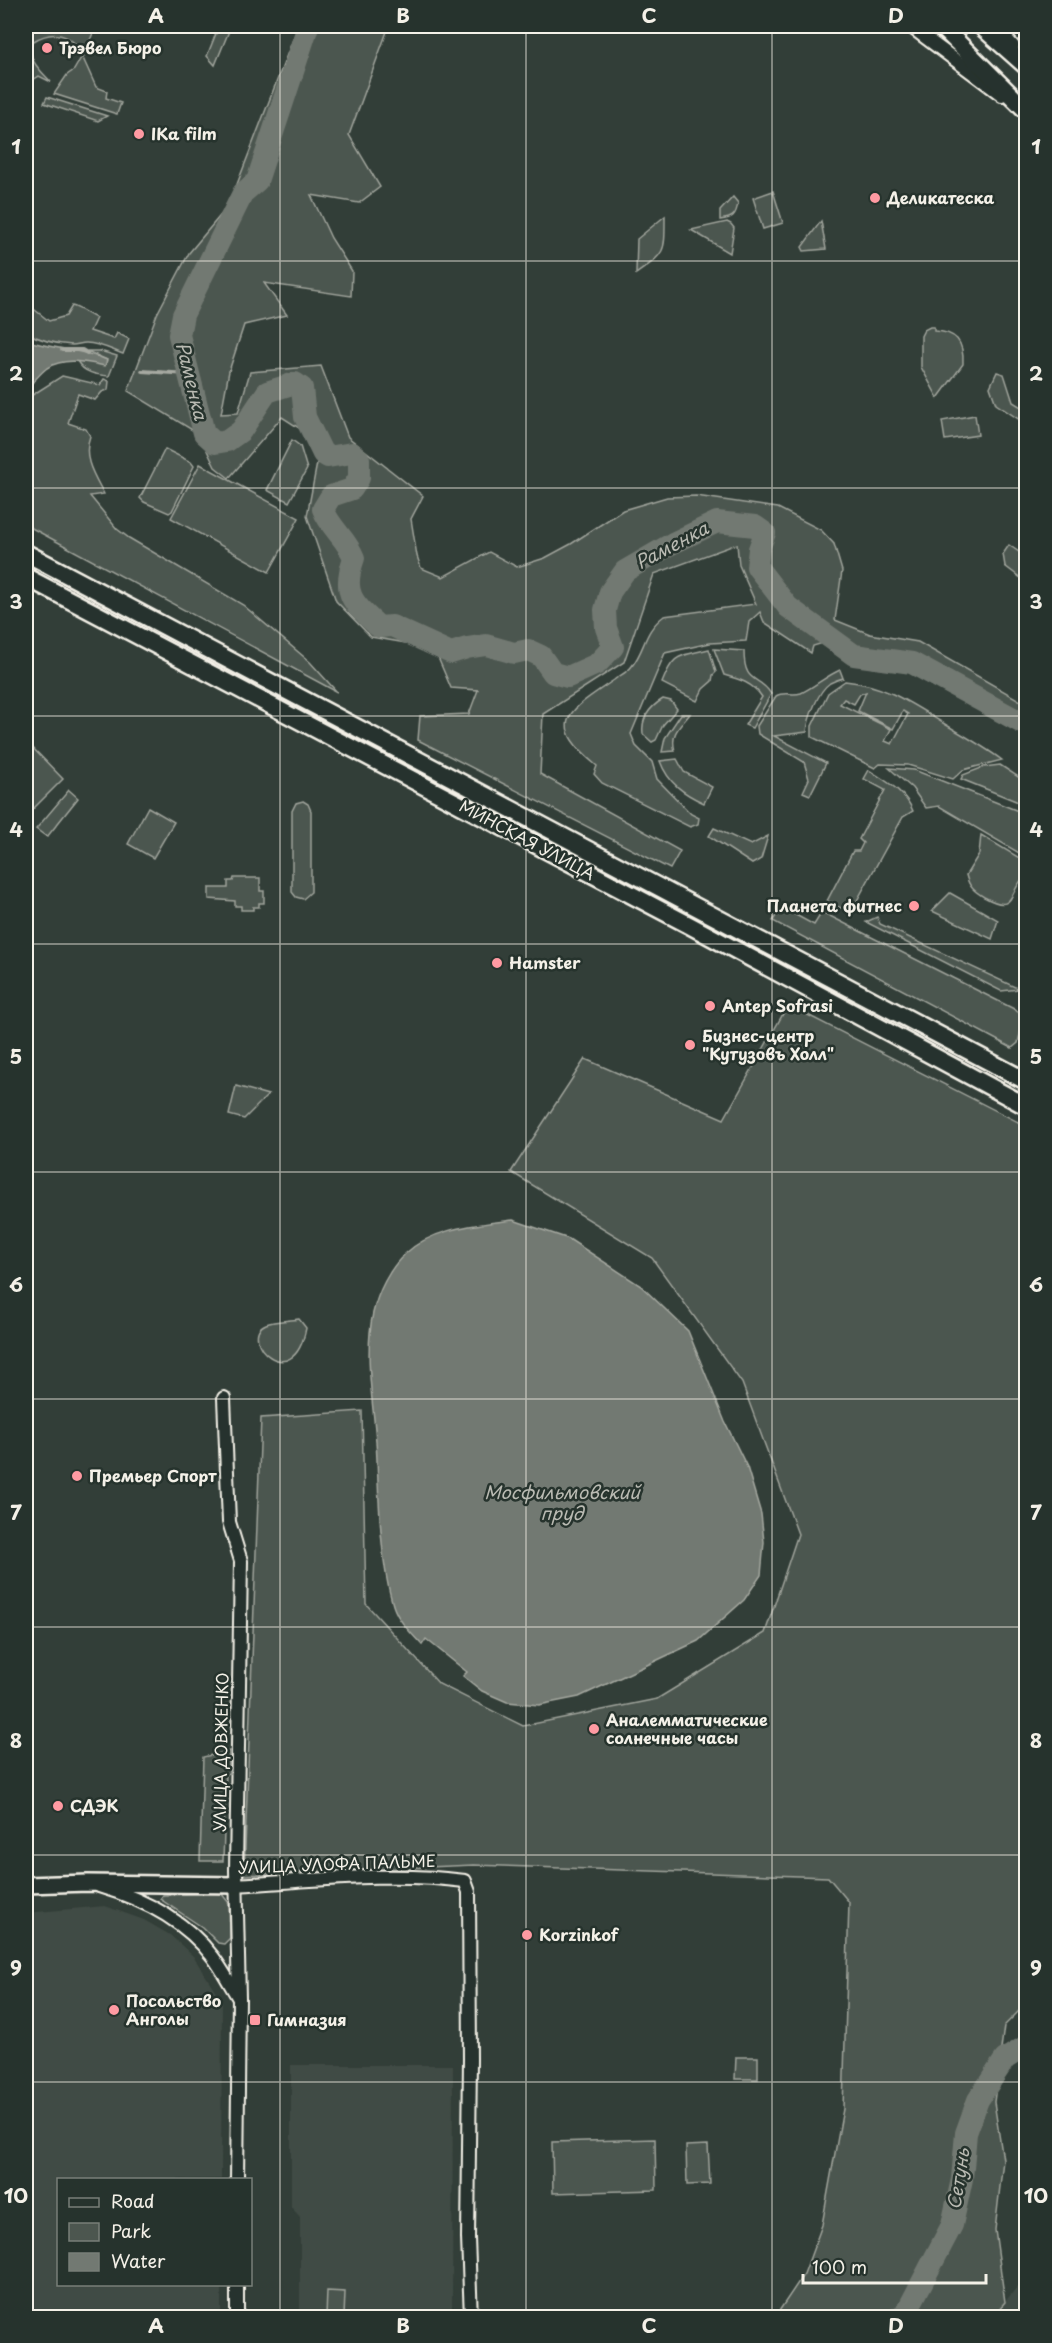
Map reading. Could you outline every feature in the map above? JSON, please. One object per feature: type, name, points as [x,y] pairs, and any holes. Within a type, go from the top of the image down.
[{"type":"main road","points":[[941,26],[1026,112]]},
{"type":"main road","points":[[981,26],[1026,66]]},
{"type":"main road","name":"МИНСКАЯ УЛИЦА","points":[[26,553],[1026,1081]]},
{"type":"main road","name":"МИНСКАЯ УЛИЦА","points":[[26,577],[689,925],[1026,1106]]},
{"type":"street","points":[[910,26],[1026,112]]},
{"type":"street","points":[[995,26],[1026,60]]},
{"type":"street","name":"УЛИЦА ДОВЖЕНКО","points":[[224,1398],[229,1522],[241,1562],[236,1885],[239,1998],[237,2178]]},
{"type":"street","name":"УЛИЦА УЛОФА ПАЛЬМЕ","points":[[26,1885],[88,1883],[236,1885],[438,1877],[465,1881],[469,1892],[468,2238],[471,2318]]},
{"type":"street","points":[[88,1883],[139,1900],[174,1920],[197,1938],[213,1957],[239,1998]]},
{"type":"street","points":[[237,2286],[237,2318]]},
{"type":"shaded area","points":[[105,1906],[144,1920],[170,1935],[193,1956],[222,2001],[221,2178],[57,2178],[57,2286],[221,2286],[221,2317],[26,2317],[26,1913]]},
{"type":"shaded area","points":[[291,2065],[453,2065],[452,2317],[300,2317],[300,2217],[291,2207]]},
{"type":"shaded area","points":[[1026,2278],[1026,2317],[992,2317],[1024,2279]]},
{"type":"green space","points":[[26,26],[44,26],[53,29],[56,26],[96,26],[88,45],[90,53],[82,56],[73,42],[61,36],[47,35],[32,42],[33,59],[51,82],[39,76],[26,84]]},
{"type":"green space","points":[[219,26],[231,26],[215,65],[207,56]]},
{"type":"green space","points":[[298,26],[389,26],[349,135],[380,187],[359,203],[311,195],[331,238],[352,271],[351,296],[264,283],[287,315],[244,325],[229,371],[221,414],[238,413],[250,372],[321,366],[348,437],[423,496],[411,519],[417,556],[421,568],[443,577],[489,552],[517,567],[545,558],[623,510],[667,497],[696,496],[778,508],[821,530],[834,544],[842,571],[835,620],[870,634],[918,642],[1026,704],[1026,725],[912,663],[854,655],[833,640],[813,646],[811,653],[764,622],[760,612],[749,622],[746,641],[710,643],[665,653],[631,734],[636,746],[652,762],[657,779],[691,814],[699,818],[698,824],[690,827],[602,783],[594,774],[597,766],[571,738],[567,728],[569,718],[585,700],[630,668],[637,659],[648,634],[664,616],[756,604],[739,565],[737,544],[654,574],[624,662],[543,714],[540,774],[680,851],[670,869],[418,740],[420,716],[469,714],[478,690],[451,688],[436,653],[406,643],[371,637],[336,601],[307,516],[321,442],[282,417],[229,478],[215,467],[199,434],[128,391],[157,314],[189,253],[229,205]]},
{"type":"green space","points":[[82,56],[96,87],[107,91],[106,98],[121,103],[117,114],[54,94],[67,75],[74,70]]},
{"type":"green space","points":[[47,97],[107,116],[98,121],[44,103]]},
{"type":"green space","points":[[773,191],[783,223],[763,229],[753,198]]},
{"type":"green space","points":[[733,197],[738,203],[735,214],[720,220],[720,211]]},
{"type":"green space","points":[[665,216],[665,238],[662,251],[636,274],[637,239]]},
{"type":"green space","points":[[821,221],[826,249],[804,251],[802,247]]},
{"type":"green space","points":[[727,222],[734,228],[730,253],[691,230]]},
{"type":"green space","points":[[26,303],[49,321],[66,316],[72,306],[82,310],[96,318],[90,331],[114,339],[117,333],[129,339],[123,354],[96,344],[60,344],[31,335],[26,332]]},
{"type":"green space","points":[[934,327],[934,331],[948,333],[957,339],[963,356],[963,364],[938,398],[921,367],[921,336],[924,330]]},
{"type":"green space","points":[[87,351],[100,351],[117,356],[109,376],[91,373],[80,365],[77,361],[107,360]]},
{"type":"green space","points":[[997,372],[1004,374],[1013,402],[1026,410],[1026,424],[996,404],[990,387]]},
{"type":"green space","points":[[62,376],[100,385],[104,379],[109,381],[108,390],[102,392],[95,400],[78,394],[68,423],[86,429],[90,436],[88,459],[104,494],[90,496],[117,529],[243,605],[310,662],[337,692],[26,525],[26,399]]},
{"type":"green space","points":[[975,415],[978,435],[945,440],[942,421]]},
{"type":"green space","points":[[292,440],[300,446],[307,469],[289,502],[267,490]]},
{"type":"green space","points":[[165,449],[191,462],[194,466],[169,513],[140,498]]},
{"type":"green space","points":[[200,464],[299,518],[269,572],[171,518]]},
{"type":"green space","points":[[1009,545],[1026,557],[1026,572],[1022,579],[1005,566],[1003,554]]},
{"type":"green space","points":[[709,649],[716,672],[697,701],[662,683],[670,666],[679,657]]},
{"type":"green space","points":[[714,649],[744,651],[749,675],[771,694],[752,728],[745,725],[762,697],[750,685],[724,675]]},
{"type":"green space","points":[[840,670],[843,678],[830,683],[821,692],[809,720],[807,732],[774,736],[826,763],[810,795],[803,792],[809,779],[804,762],[758,734],[757,726],[776,696],[801,693]]},
{"type":"green space","points":[[845,681],[885,691],[919,708],[1002,760],[963,770],[953,779],[908,765],[880,764],[875,768],[812,737],[812,726],[828,693]],"holes":[[[866,692],[858,711],[893,729],[903,711],[908,714],[892,744],[885,741],[891,729],[840,704],[844,699],[854,704],[860,694]]]},
{"type":"green space","points":[[663,699],[671,701],[677,709],[663,725],[656,740],[652,742],[643,734],[643,723],[650,710]]},
{"type":"green space","points":[[681,714],[690,714],[675,735],[675,751],[662,752],[665,738]]},
{"type":"green space","points":[[26,741],[63,779],[26,816]]},
{"type":"green space","points":[[677,759],[684,772],[712,787],[704,803],[690,796],[667,776],[660,761]]},
{"type":"green space","points":[[1000,765],[1026,782],[1026,805],[961,779],[963,775],[984,767]]},
{"type":"green space","points":[[889,768],[914,770],[1026,814],[1026,857],[939,806],[926,808],[912,788]]},
{"type":"green space","points":[[869,770],[900,792],[913,811],[903,817],[854,906],[841,908],[827,901],[853,851],[859,851],[863,843],[859,839],[885,790],[864,779]]},
{"type":"green space","points":[[69,790],[78,798],[47,837],[36,829]]},
{"type":"green space","points":[[303,801],[308,804],[311,811],[311,892],[303,899],[296,897],[292,892],[292,811],[296,803]]},
{"type":"green space","points":[[148,807],[174,822],[153,858],[128,844]]},
{"type":"green space","points":[[714,828],[751,845],[768,836],[761,859],[752,864],[709,836]]},
{"type":"green space","points":[[981,835],[1026,862],[1026,875],[1010,899],[1002,904],[977,893],[967,879],[966,875],[979,854]]},
{"type":"green space","points":[[234,878],[260,878],[260,891],[264,891],[264,903],[259,903],[259,907],[253,907],[253,910],[241,910],[241,906],[235,906],[235,901],[209,899],[209,888],[228,888],[228,881],[233,881]]},
{"type":"green space","points":[[950,893],[998,920],[992,939],[932,911]]},
{"type":"green space","points":[[781,907],[814,925],[822,912],[1014,1009],[1024,1017],[1018,1043],[1012,1048],[773,921]]},
{"type":"green space","points":[[877,917],[880,924],[1019,989],[1001,991],[866,922]]},
{"type":"green space","points":[[788,1005],[1026,1126],[1026,2004],[1004,2026],[994,2102],[1003,2160],[995,2230],[1005,2302],[992,2317],[775,2317],[804,2274],[822,2225],[843,2109],[849,1902],[828,1877],[474,1865],[244,1875],[261,1418],[362,1411],[366,1604],[439,1684],[523,1726],[657,1699],[765,1633],[798,1534],[742,1383],[652,1258],[511,1172],[585,1059],[724,1119]]},
{"type":"green space","points":[[236,1086],[268,1095],[244,1119],[229,1115]]},
{"type":"green space","points":[[299,1319],[306,1328],[299,1348],[290,1358],[280,1360],[270,1357],[262,1349],[258,1340],[259,1331],[266,1324]]},
{"type":"green space","points":[[229,1751],[223,1861],[200,1861],[203,1757]]},
{"type":"green space","points":[[221,1893],[229,1903],[230,1938],[224,1944],[218,1943],[202,1927],[160,1899],[163,1895]]},
{"type":"green space","points":[[736,2057],[758,2057],[758,2079],[735,2079]]},
{"type":"green space","points":[[655,2139],[656,2190],[553,2193],[552,2142]]},
{"type":"green space","points":[[708,2145],[710,2184],[687,2185],[686,2146]]},
{"type":"green space","points":[[327,2291],[345,2292],[344,2317],[326,2317]]},
{"type":"water","points":[[26,340],[87,353],[107,360],[105,366],[75,361],[61,362],[44,370],[26,389]]},
{"type":"water","name":"Мосфильмовский пруд","points":[[513,1220],[569,1239],[641,1286],[688,1331],[725,1422],[747,1467],[761,1514],[764,1542],[761,1575],[744,1600],[698,1641],[579,1697],[539,1705],[507,1702],[482,1691],[463,1676],[467,1672],[426,1639],[422,1645],[405,1627],[395,1611],[388,1586],[382,1545],[370,1377],[369,1345],[373,1313],[385,1281],[399,1260],[416,1245],[442,1233],[470,1226]]},
{"type":"waterway","name":"Раменка","points":[[308,26],[257,181],[243,193],[183,315],[179,335],[204,433],[215,443],[227,441],[241,431],[267,392],[295,383],[302,388],[305,417],[323,454],[328,457],[352,453],[359,459],[359,478],[352,489],[331,496],[323,509],[354,558],[350,570],[349,589],[356,604],[370,619],[379,627],[392,626],[451,653],[486,645],[514,653],[528,650],[541,656],[553,673],[568,677],[597,664],[613,647],[606,628],[605,610],[610,592],[625,571],[673,543],[717,522],[755,526],[765,533],[759,549],[757,567],[788,607],[854,655],[912,663],[1026,725]]},
{"type":"waterway","points":[[62,350],[82,350],[87,353]]},
{"type":"waterway","points":[[142,371],[188,374]]},
{"type":"waterway","name":"Сетунь","points":[[897,2318],[906,2313],[952,2225],[962,2179],[966,2133],[978,2100],[1005,2059],[1026,2046]]},
{"type":"place","name":"Трэвел Бюро","points":[[47,48]]},
{"type":"place","name":"IKa film","points":[[139,134]]},
{"type":"place","name":"Деликатеска","points":[[875,198]]},
{"type":"place","name":"Планета фитнес","points":[[914,906]]},
{"type":"place","name":"Hamster","points":[[497,963]]},
{"type":"place","name":"Antep Sofrasi","points":[[710,1006]]},
{"type":"place","name":"Бизнес-центр \"Кутузовъ Холл\"","points":[[690,1045]]},
{"type":"place","name":"Премьер Спорт","points":[[77,1476]]},
{"type":"place","name":"Аналемматические солнечные часы","points":[[594,1729]]},
{"type":"place","name":"СДЭК","points":[[58,1806]]},
{"type":"place","name":"Korzinkof","points":[[527,1935]]},
{"type":"place","name":"Посольство Анголы","points":[[114,2010]]},
{"type":"place","name":"Гимназия","points":[[255,2020]]}]
